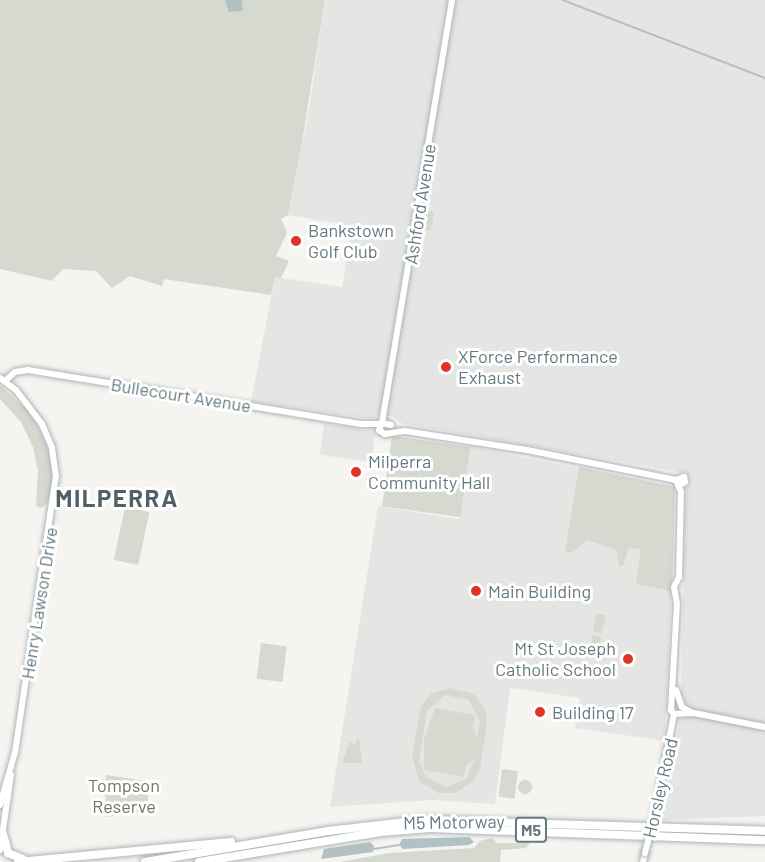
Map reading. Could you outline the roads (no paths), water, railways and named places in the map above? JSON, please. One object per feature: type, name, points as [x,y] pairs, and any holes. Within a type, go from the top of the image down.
[{"type":"highway","name":"M5 Motorway","points":[[145,862],[328,831],[423,820],[492,820],[765,831]]},
{"type":"highway","name":"M5 Motorway","points":[[199,862],[298,845],[430,828],[765,840]]},
{"type":"highway","points":[[18,862],[129,855],[328,831]]},
{"type":"highway","points":[[3,834],[8,853],[34,860]]},
{"type":"highway","points":[[226,862],[298,845]]},
{"type":"main road","name":"Ashford Avenue","points":[[388,434],[384,425],[452,0]]},
{"type":"main road","name":"Bullecourt Avenue","points":[[3,379],[15,372],[28,370],[360,424],[384,425],[405,431],[678,482]]},
{"type":"main road","name":"Henry Lawson Drive","points":[[0,850],[56,475],[54,455],[42,424],[3,379]]},
{"type":"main road","name":"Bullecourt Avenue","points":[[388,434],[405,431]]},
{"type":"main road","name":"Horsley Road","points":[[643,862],[677,710],[675,688],[678,482]]},
{"type":"main road","points":[[675,688],[677,710],[765,727]]},
{"type":"main road","name":"Henry Lawson Drive","points":[[0,805],[11,775]]},
{"type":"waterway","points":[[563,0],[765,78]]},
{"type":"waterway","points":[[374,849],[399,845]]},
{"type":"place","name":"Bankstown Golf Club","points":[[296,241]]},
{"type":"place","name":"XForce Performance Exhaust","points":[[446,367]]},
{"type":"place","name":"Milperra Community Hall","points":[[356,472]]},
{"type":"place","name":"Main Building","points":[[476,591]]},
{"type":"place","name":"Mt St Joseph Catholic School","points":[[628,659]]},
{"type":"place","name":"Building 17","points":[[540,712]]},
{"type":"district","name":"MILPERRA","points":[[117,498]]},
{"type":"park label","name":"Tompson Reserve","points":[[124,796]]}]
